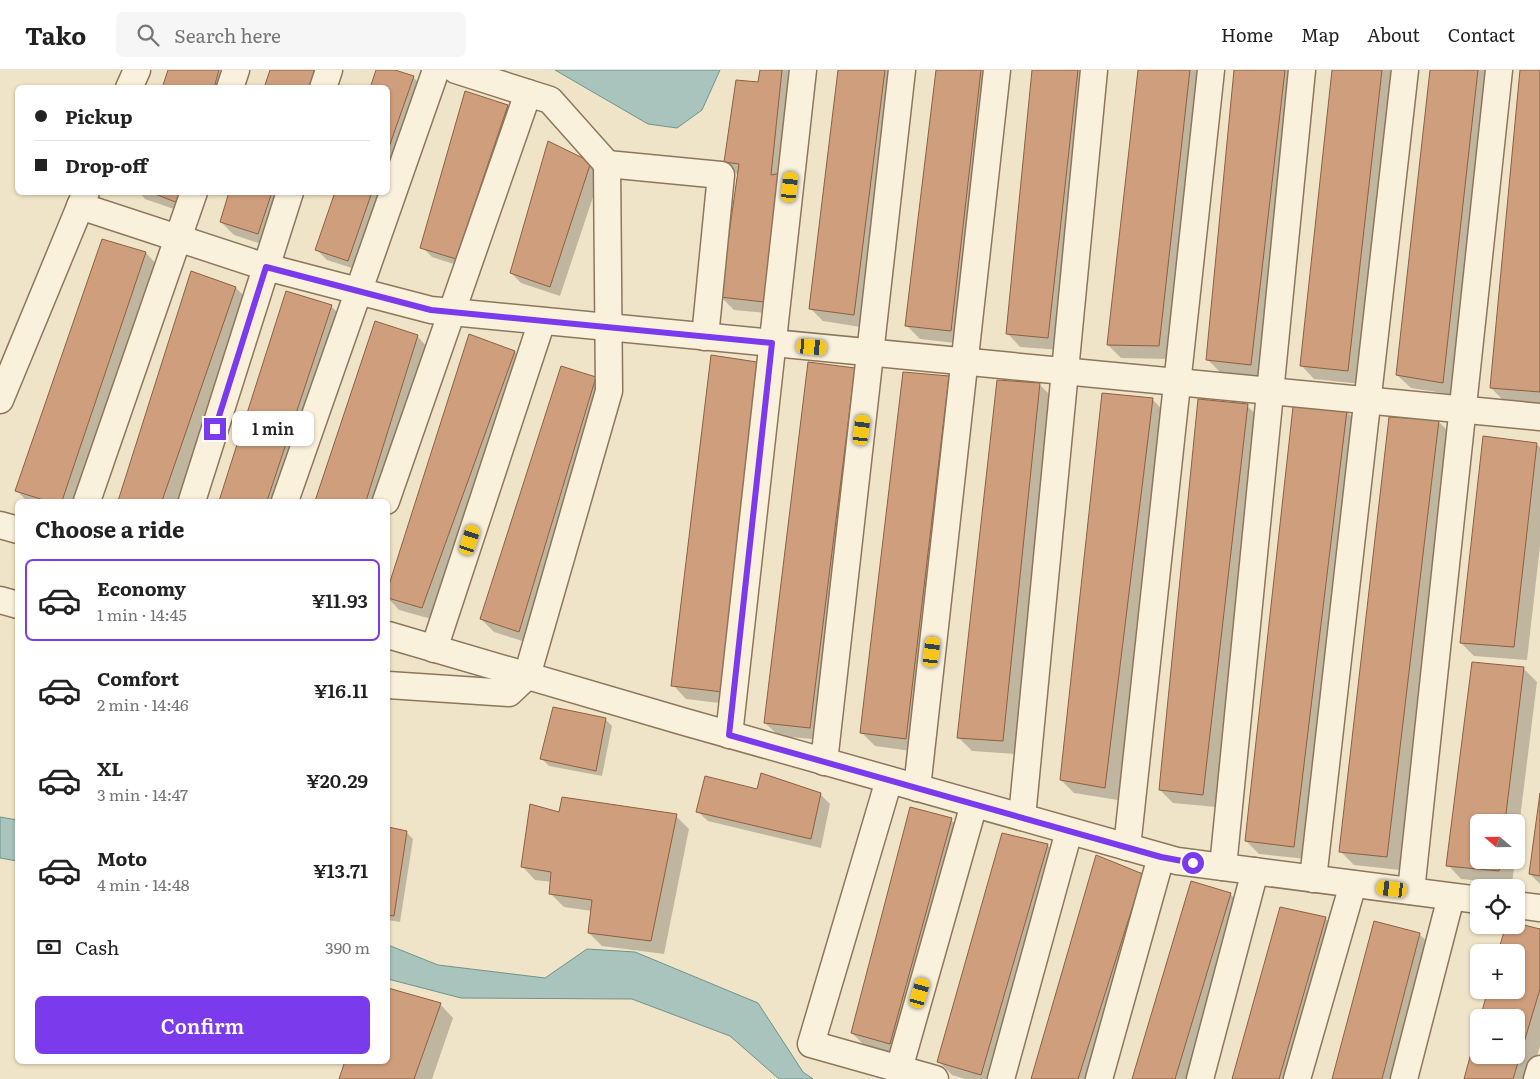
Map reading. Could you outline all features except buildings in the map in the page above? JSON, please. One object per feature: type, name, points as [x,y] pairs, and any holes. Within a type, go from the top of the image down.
[{"type":"street","points":[[130,85],[137,70]]},
{"type":"street","points":[[231,85],[236,70]]},
{"type":"street","points":[[325,85],[329,70]]},
{"type":"street","points":[[286,499],[436,70]]},
{"type":"street","points":[[390,686],[509,693],[527,676],[609,390],[607,164],[550,100],[456,70]]},
{"type":"street","points":[[729,735],[803,70]]},
{"type":"street","points":[[824,762],[902,70]]},
{"type":"street","points":[[917,788],[998,70]]},
{"type":"street","points":[[1022,818],[1094,70]]},
{"type":"street","points":[[1128,848],[1211,70]]},
{"type":"street","points":[[1223,867],[1302,70]]},
{"type":"street","points":[[1313,879],[1405,70]]},
{"type":"street","points":[[1411,891],[1499,70]]},
{"type":"street","points":[[387,499],[528,93]]},
{"type":"street","points":[[607,164],[721,175],[705,337]]},
{"type":"street","points":[[88,499],[193,195]]},
{"type":"street","points":[[193,499],[289,195]]},
{"type":"street","points":[[0,400],[83,199],[178,238],[266,267],[431,310],[1540,417]]},
{"type":"street","points":[[434,649],[542,321]]},
{"type":"street","points":[[0,525],[15,529]]},
{"type":"street","points":[[0,600],[15,604]]},
{"type":"street","points":[[390,636],[729,735],[1177,861],[1470,899]]},
{"type":"street","points":[[889,780],[811,1044],[935,1079]]},
{"type":"street","points":[[899,1069],[974,804]]},
{"type":"street","points":[[1001,1079],[1069,831]]},
{"type":"street","points":[[1099,1079],[1161,857]]},
{"type":"street","points":[[1200,1079],[1255,871]]},
{"type":"street","points":[[1297,1079],[1353,884]]},
{"type":"street","points":[[1404,1079],[1451,896]]},
{"type":"street","points":[[1525,906],[1540,908]]},
{"type":"street","points":[[1537,1079],[1540,1069]]},
{"type":"water","points":[[555,70],[720,70],[702,110],[677,128],[648,124]]},
{"type":"water","points":[[0,817],[15,820],[15,861],[0,858]]},
{"type":"water","points":[[390,946],[438,965],[545,978],[587,949],[635,952],[758,1003],[803,1072],[813,1079],[779,1079],[730,1036],[632,999],[461,998],[390,980]]},
{"type":"route","points":[[215,429],[266,267],[431,310],[772,343],[729,735],[1161,857],[1193,863]]}]
